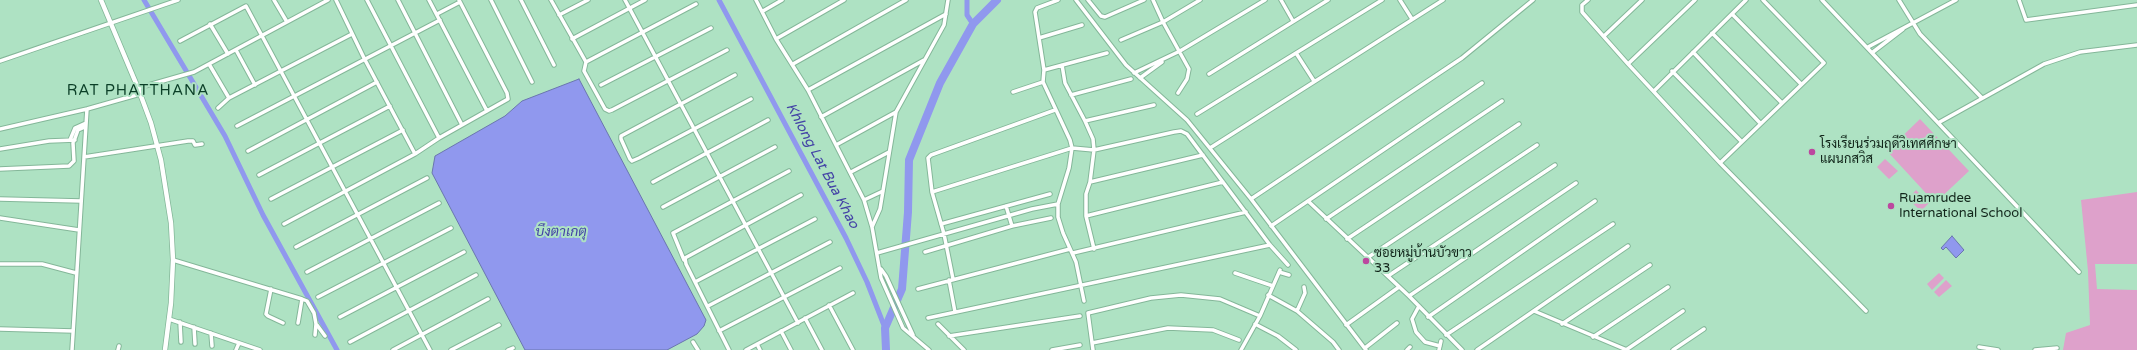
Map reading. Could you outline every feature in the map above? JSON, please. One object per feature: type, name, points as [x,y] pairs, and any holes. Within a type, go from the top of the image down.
[{"type":"street","points":[[101,0],[152,123],[157,146],[171,223],[173,260],[169,319],[165,350]]},
{"type":"street","points":[[164,0],[166,4]]},
{"type":"street","points":[[0,61],[110,22],[178,0]]},
{"type":"street","points":[[274,0],[287,22]]},
{"type":"street","points":[[138,88],[186,76],[328,0]]},
{"type":"street","points":[[336,0],[364,58],[415,154]]},
{"type":"street","points":[[367,0],[439,138]]},
{"type":"street","points":[[398,0],[462,125]]},
{"type":"street","points":[[429,0],[487,111]]},
{"type":"street","points":[[491,0],[532,82]]},
{"type":"street","points":[[520,0],[554,65]]},
{"type":"street","points":[[551,0],[586,62],[584,71],[607,111],[727,50]]},
{"type":"street","points":[[559,15],[588,0]]},
{"type":"street","points":[[625,0],[758,248],[783,298],[798,323]]},
{"type":"street","points":[[572,39],[646,0]]},
{"type":"street","points":[[756,0],[763,11],[776,39],[808,90],[864,200],[872,226],[881,278],[903,328],[929,350]]},
{"type":"street","points":[[763,11],[782,0]]},
{"type":"street","points":[[776,39],[844,0]]},
{"type":"street","points":[[793,64],[906,0]]},
{"type":"street","points":[[872,226],[880,209],[896,112],[944,25],[948,0]]},
{"type":"street","points":[[1058,0],[1035,9],[1044,70],[1043,82],[1070,140],[1072,148],[1069,168],[1058,204],[1058,217],[1062,233],[1073,253],[1082,286],[1084,301]]},
{"type":"street","points":[[1076,0],[1134,73],[1187,120],[1251,199],[1346,325],[1366,349],[1397,323]]},
{"type":"street","points":[[1088,0],[1101,16],[1104,17],[1144,0]]},
{"type":"street","points":[[1153,0],[1163,22],[1187,62],[1189,74],[1178,93]]},
{"type":"street","points":[[1121,40],[1163,22],[1200,0]]},
{"type":"street","points":[[1134,73],[1162,61],[1180,51],[1265,0]]},
{"type":"street","points":[[1281,0],[1293,21]]},
{"type":"street","points":[[1210,74],[1328,0]]},
{"type":"street","points":[[1197,114],[1382,0]]},
{"type":"street","points":[[1400,0],[1412,19]]},
{"type":"street","points":[[1210,148],[1443,0]]},
{"type":"street","points":[[1251,199],[1462,58],[1533,0]]},
{"type":"street","points":[[1588,0],[1582,5],[1582,12],[1628,64],[1654,90],[1720,164],[1866,311]]},
{"type":"street","points":[[1604,36],[1642,0]]},
{"type":"street","points":[[1628,64],[1695,0]]},
{"type":"street","points":[[1654,90],[1746,0]]},
{"type":"street","points":[[1720,164],[1741,141],[1824,63],[1763,0]]},
{"type":"street","points":[[1822,0],[1873,52],[2079,272]]},
{"type":"street","points":[[1899,0],[1920,34],[1982,98]]},
{"type":"street","points":[[1868,47],[1956,0]]},
{"type":"street","points":[[2019,0],[2026,20],[2136,5],[2134,0]]},
{"type":"street","points":[[284,224],[415,154],[439,138],[508,99],[508,95],[459,1],[437,14]]},
{"type":"street","points":[[586,62],[643,34],[696,4]]},
{"type":"street","points":[[180,41],[246,6],[308,118],[319,142],[430,350]]},
{"type":"street","points":[[808,90],[946,14]]},
{"type":"street","points":[[1732,14],[1801,84]]},
{"type":"street","points":[[237,126],[295,94],[440,20]]},
{"type":"street","points":[[210,24],[228,54]]},
{"type":"street","points":[[1039,38],[1082,25]]},
{"type":"street","points":[[602,85],[711,28]]},
{"type":"street","points":[[1873,52],[1903,29]]},
{"type":"street","points":[[1712,33],[1782,103]]},
{"type":"street","points":[[218,108],[229,98],[352,34]]},
{"type":"street","points":[[1938,123],[2044,64],[2080,52],[2137,45]]},
{"type":"street","points":[[236,50],[255,85]]},
{"type":"street","points":[[1693,52],[1760,123]]},
{"type":"street","points":[[1044,70],[1106,53]]},
{"type":"street","points":[[1296,53],[1314,81]]},
{"type":"street","points":[[821,117],[925,60]]},
{"type":"street","points":[[1140,78],[1157,67],[1162,61]]},
{"type":"street","points":[[209,64],[229,98]]},
{"type":"street","points":[[1062,64],[1065,83],[1093,139],[1094,150],[1090,182],[1086,194],[1086,216],[1094,249]]},
{"type":"street","points":[[1672,71],[1741,141]]},
{"type":"street","points":[[735,75],[621,136],[630,159],[635,160],[751,99]]},
{"type":"street","points":[[1071,95],[1131,79]]},
{"type":"street","points":[[248,151],[377,82]]},
{"type":"street","points":[[1013,92],[1043,82]]},
{"type":"street","points":[[1271,226],[1482,84]]},
{"type":"street","points":[[0,129],[87,109],[140,94]]},
{"type":"street","points":[[1326,219],[1502,102]]},
{"type":"street","points":[[1085,121],[1154,105]]},
{"type":"street","points":[[259,176],[319,142],[390,106]]},
{"type":"street","points":[[72,350],[87,109]]},
{"type":"street","points":[[955,312],[944,234],[932,192],[928,161],[931,156],[1056,110]]},
{"type":"street","points":[[836,145],[896,112]]},
{"type":"street","points":[[653,182],[768,120]]},
{"type":"street","points":[[1347,239],[1519,124]]},
{"type":"street","points":[[0,169],[69,166],[74,161],[73,141],[75,128],[86,125]]},
{"type":"street","points":[[271,199],[402,130]]},
{"type":"street","points":[[932,192],[1072,148],[1094,150],[1181,131],[1187,134],[1270,244],[1288,265]]},
{"type":"street","points":[[0,149],[42,142],[73,141]]},
{"type":"street","points":[[84,156],[190,141],[195,145],[202,144]]},
{"type":"street","points":[[1367,258],[1537,145]]},
{"type":"street","points":[[663,208],[775,147]]},
{"type":"street","points":[[851,172],[889,152]]},
{"type":"street","points":[[1090,182],[1203,155]]},
{"type":"street","points":[[1388,276],[1555,165]]},
{"type":"street","points":[[729,350],[684,261],[673,233],[789,171]]},
{"type":"street","points":[[296,247],[427,178]]},
{"type":"street","points":[[1086,216],[1223,182]]},
{"type":"street","points":[[1409,296],[1576,183]]},
{"type":"street","points":[[864,200],[883,191]]},
{"type":"street","points":[[941,224],[1050,194]]},
{"type":"street","points":[[684,261],[686,256],[801,195]]},
{"type":"street","points":[[0,199],[81,201]]},
{"type":"street","points":[[1308,201],[1409,296],[1462,350]]},
{"type":"street","points":[[1428,317],[1595,201]]},
{"type":"street","points":[[307,272],[439,203]]},
{"type":"street","points":[[877,253],[1009,216],[1058,204]]},
{"type":"street","points":[[1006,206],[1012,226]]},
{"type":"street","points":[[1073,253],[1246,212]]},
{"type":"street","points":[[0,218],[79,230]]},
{"type":"street","points":[[925,252],[1012,226],[1051,218]]},
{"type":"street","points":[[695,282],[815,219]]},
{"type":"street","points":[[1446,335],[1613,224]]},
{"type":"street","points":[[318,297],[450,228]]},
{"type":"street","points":[[708,306],[830,242]]},
{"type":"street","points":[[928,318],[1082,286],[1270,244]]},
{"type":"street","points":[[1477,350],[1628,246]]},
{"type":"street","points":[[918,289],[1070,249]]},
{"type":"street","points":[[340,317],[464,252]]},
{"type":"street","points":[[173,260],[302,299],[310,305],[316,324],[325,336]]},
{"type":"street","points":[[0,264],[42,264],[76,273]]},
{"type":"street","points":[[1562,324],[1650,265]]},
{"type":"street","points":[[719,331],[840,268]]},
{"type":"street","points":[[880,268],[886,276],[914,336]]},
{"type":"street","points":[[1240,350],[1260,316],[1272,286],[1280,271],[1289,275]]},
{"type":"street","points":[[1235,273],[1272,286]]},
{"type":"street","points":[[350,342],[476,275]]},
{"type":"street","points":[[1297,311],[1305,293],[1304,287]]},
{"type":"street","points":[[1346,325],[1399,287]]},
{"type":"street","points":[[1593,337],[1668,287]]},
{"type":"street","points":[[271,289],[266,314],[283,322]]},
{"type":"street","points":[[746,350],[853,293]]},
{"type":"street","points":[[1093,350],[1088,313],[1151,298],[1181,295],[1220,299],[1260,316]]},
{"type":"street","points":[[1268,295],[1297,311],[1333,342],[1339,350]]},
{"type":"street","points":[[298,323],[302,299]]},
{"type":"street","points":[[393,350],[488,299]]},
{"type":"street","points":[[829,305],[853,350]]},
{"type":"street","points":[[1418,306],[1412,319],[1416,332],[1425,342],[1439,348],[1441,341]]},
{"type":"street","points":[[1534,311],[1626,350],[1683,310]]},
{"type":"street","points":[[949,336],[1080,316]]},
{"type":"street","points":[[805,318],[822,350]]},
{"type":"street","points":[[169,319],[260,350]]},
{"type":"street","points":[[180,322],[181,342]]},
{"type":"street","points":[[315,335],[316,324]]},
{"type":"street","points":[[938,324],[964,350]]},
{"type":"street","points":[[1255,324],[1278,336],[1296,350]]},
{"type":"street","points":[[451,350],[499,325]]},
{"type":"street","points":[[194,327],[195,344]]},
{"type":"street","points":[[1092,343],[1168,328],[1213,330],[1239,340]]},
{"type":"street","points":[[0,329],[73,331]]},
{"type":"street","points":[[1673,350],[1704,329]]},
{"type":"street","points":[[782,331],[791,350]]},
{"type":"street","points":[[211,333],[212,346]]},
{"type":"street","points":[[694,342],[698,350]]},
{"type":"street","points":[[236,350],[239,343]]},
{"type":"street","points":[[757,344],[760,350]]},
{"type":"street","points":[[1052,350],[1080,345]]},
{"type":"street","points":[[1979,347],[1998,350]]},
{"type":"street","points":[[508,350],[513,348]]},
{"type":"street","points":[[2035,350],[2057,348]]},
{"type":"shaded area","points":[[1920,119],[1969,171],[1935,203],[1887,151]]},
{"type":"shaded area","points":[[1885,159],[1898,171],[1889,179],[1877,167]]},
{"type":"shaded area","points":[[1916,190],[1929,203],[1921,211],[1908,199]]},
{"type":"shaded area","points":[[2137,192],[2137,264],[2095,264],[2097,289],[2137,290],[2137,350],[2063,350],[2066,333],[2090,325],[2088,271],[2081,200]]},
{"type":"shaded area","points":[[1939,273],[1944,278],[1932,290],[1927,284]]},
{"type":"shaded area","points":[[1946,280],[1952,286],[1939,297],[1934,292]]},
{"type":"water","name":"บึงตาเกตุ","points":[[579,79],[706,320],[704,326],[697,334],[667,350],[525,350],[432,173],[435,156],[505,116],[522,101]]},
{"type":"water","points":[[1952,236],[1964,250],[1956,258],[1946,247],[1943,250],[1941,248]]},
{"type":"waterway","points":[[144,0],[225,136],[263,215],[337,350]]},
{"type":"waterway","name":"Khlong Lat Bua Khao","points":[[719,0],[846,238],[867,282],[885,328]]},
{"type":"waterway","points":[[967,0],[967,15],[973,24]]},
{"type":"waterway","points":[[886,350],[885,328],[902,289],[908,212],[909,160],[940,83],[973,24],[997,0]]},
{"type":"place","name":"โรงเรียนร่วมฤดีวิเทศศึกษา แผนกสวิส","points":[[1812,152]]},
{"type":"place","name":"Ruamrudee International School","points":[[1891,206]]},
{"type":"place","name":"ซอยหมู่บ้านบัวขาว 33","points":[[1366,261]]},
{"type":"district","name":"RAT PHATTHANA","points":[[138,91]]}]
